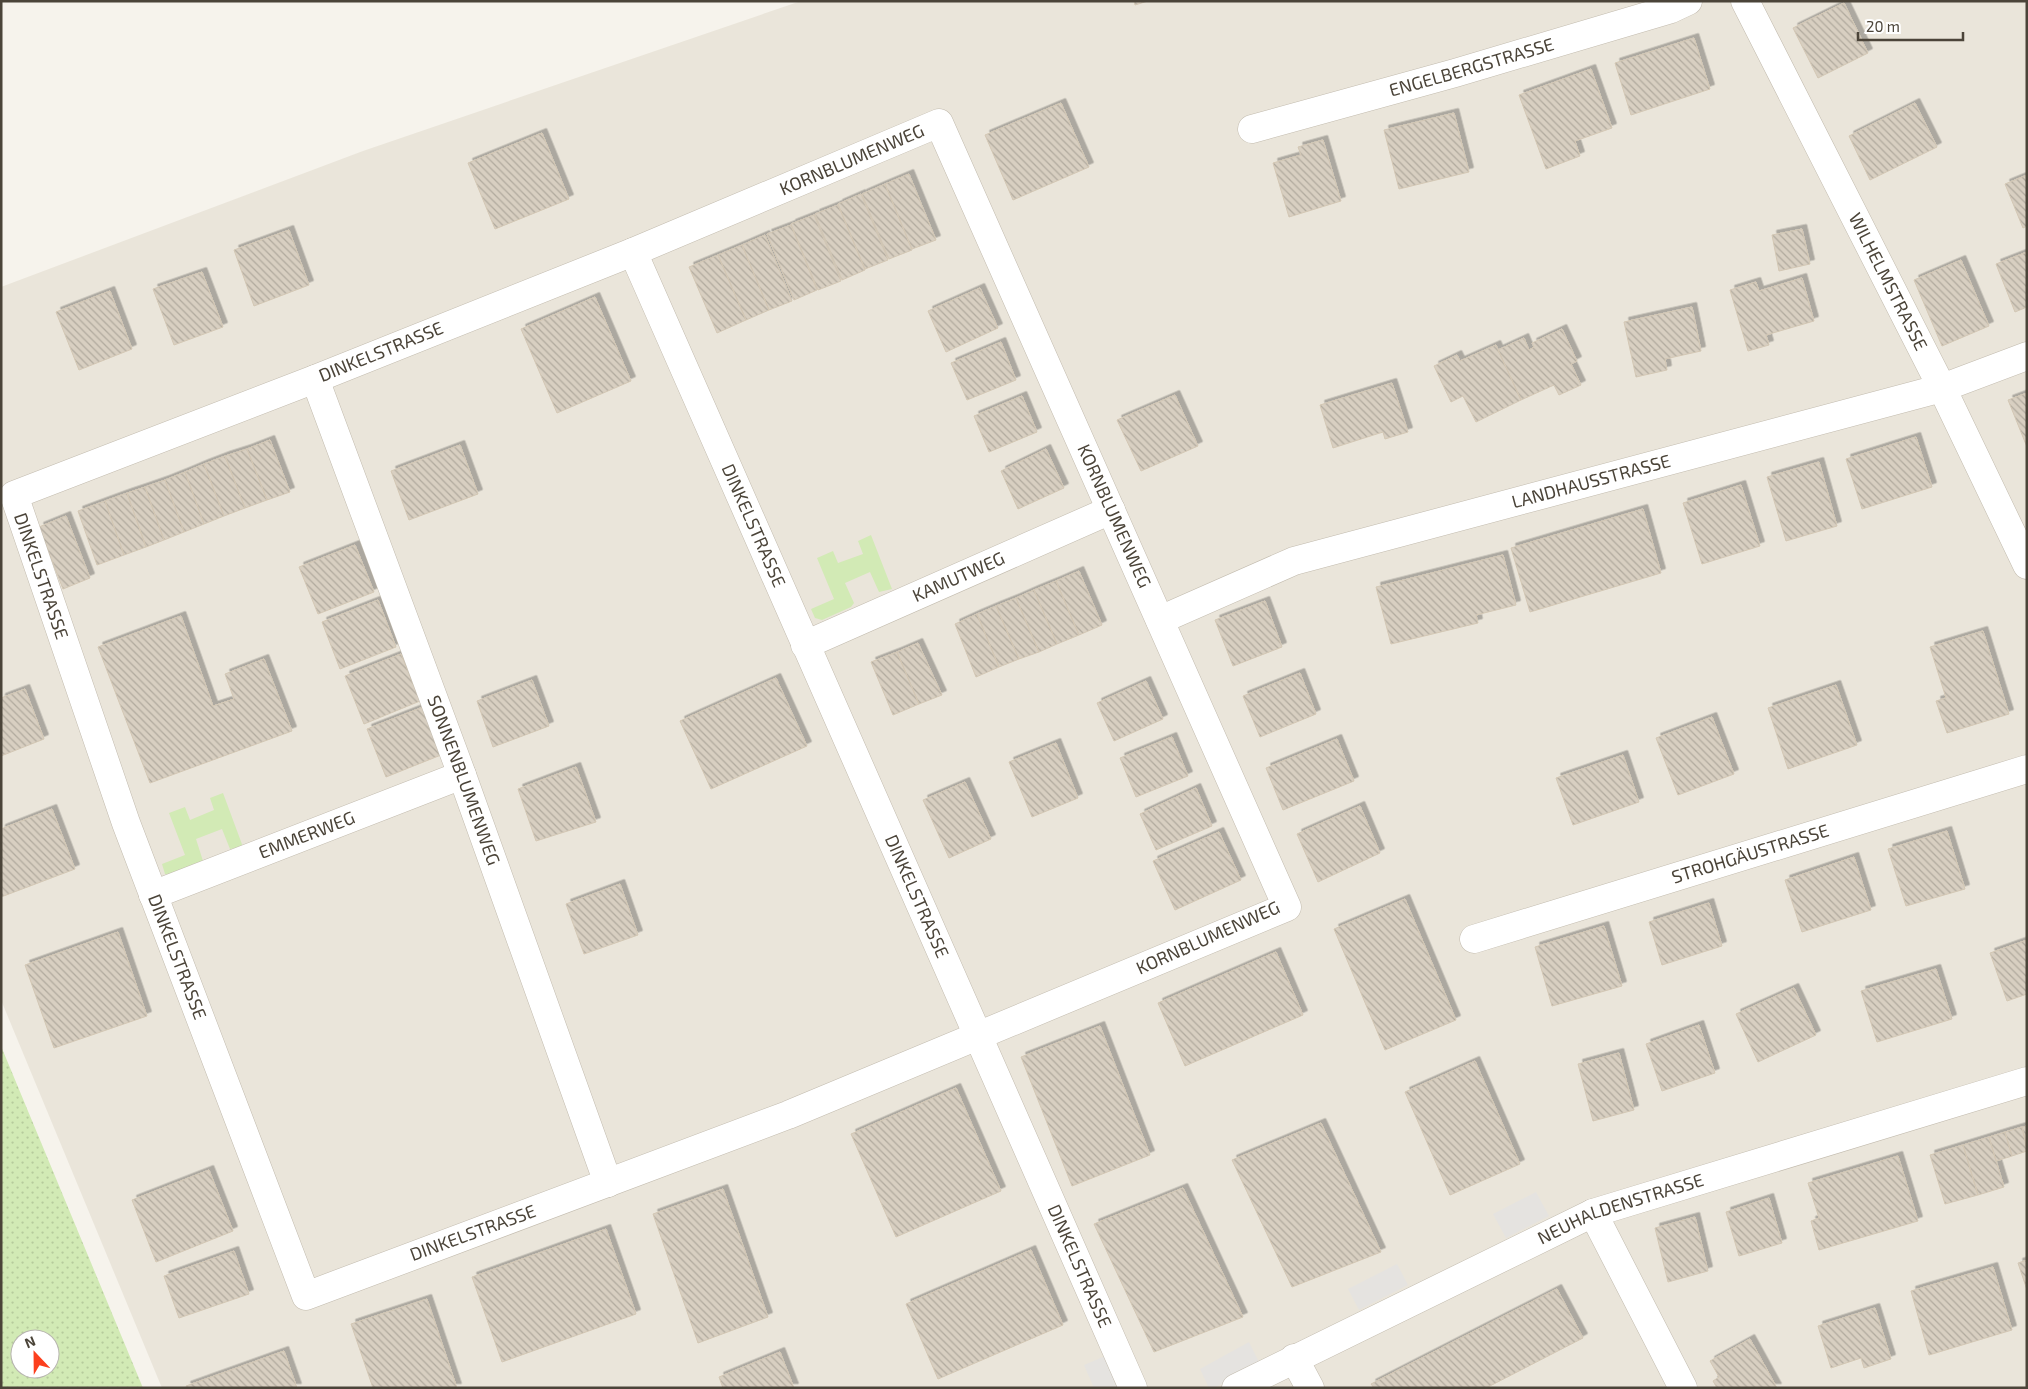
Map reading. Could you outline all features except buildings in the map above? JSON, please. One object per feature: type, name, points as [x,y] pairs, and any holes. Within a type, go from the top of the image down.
[{"type":"street","name":"ENGELBERGSTRASSE","points":[[1252,129],[1456,73],[1671,9],[1688,1]]},
{"type":"street","name":"WILHELMSTRASSE","points":[[1745,1],[1942,388],[2027,565]]},
{"type":"street","name":"KORNBLUMENWEG","points":[[633,252],[939,123],[1287,907],[977,1035]]},
{"type":"street","name":"DINKELSTRASSE","points":[[977,1035],[788,1115],[306,1296],[126,823],[14,495],[633,252],[1133,1388]]},
{"type":"street","name":"LANDHAUSSTRASSE","points":[[1160,620],[1294,561],[1942,388],[2027,356]]},
{"type":"street","name":"SONNENBLUMENWEG","points":[[315,378],[462,775],[608,1183]]},
{"type":"street","name":"KAMUTWEG","points":[[805,644],[1112,510]]},
{"type":"street","name":"STROHGÄUSTRASSE","points":[[1474,939],[2027,769]]},
{"type":"street","name":"EMMERWEG","points":[[153,896],[462,775]]},
{"type":"street","name":"NEUHALDENSTRASSE","points":[[1236,1388],[1593,1213],[2027,1081]]},
{"type":"street","points":[[1593,1213],[1683,1388]]},
{"type":"street","points":[[1294,1358],[1310,1388]]},
{"type":"shaded area","points":[[801,1],[2027,1],[2027,1388],[162,1388],[1,1000],[1,287],[363,151]]},
{"type":"shaded area","points":[[1536,1192],[1549,1216],[1506,1238],[1493,1214]]},
{"type":"shaded area","points":[[1397,1264],[1408,1285],[1359,1310],[1348,1289]]},
{"type":"shaded area","points":[[1249,1342],[1260,1364],[1214,1388],[1209,1388],[1200,1369]]},
{"type":"shaded area","points":[[1110,1354],[1124,1388],[1094,1388],[1084,1365]]},
{"type":"green space","points":[[871,535],[892,589],[879,592],[870,572],[845,583],[854,603],[851,607],[822,620],[815,618],[811,609],[834,599],[817,558],[833,551],[838,563],[863,554],[858,541]]},
{"type":"green space","points":[[223,793],[243,847],[230,849],[222,829],[196,839],[203,861],[173,875],[165,874],[162,864],[185,855],[169,813],[185,807],[190,820],[214,810],[210,798]]},
{"type":"green space","points":[[1,1046],[143,1388],[1,1388]]}]
